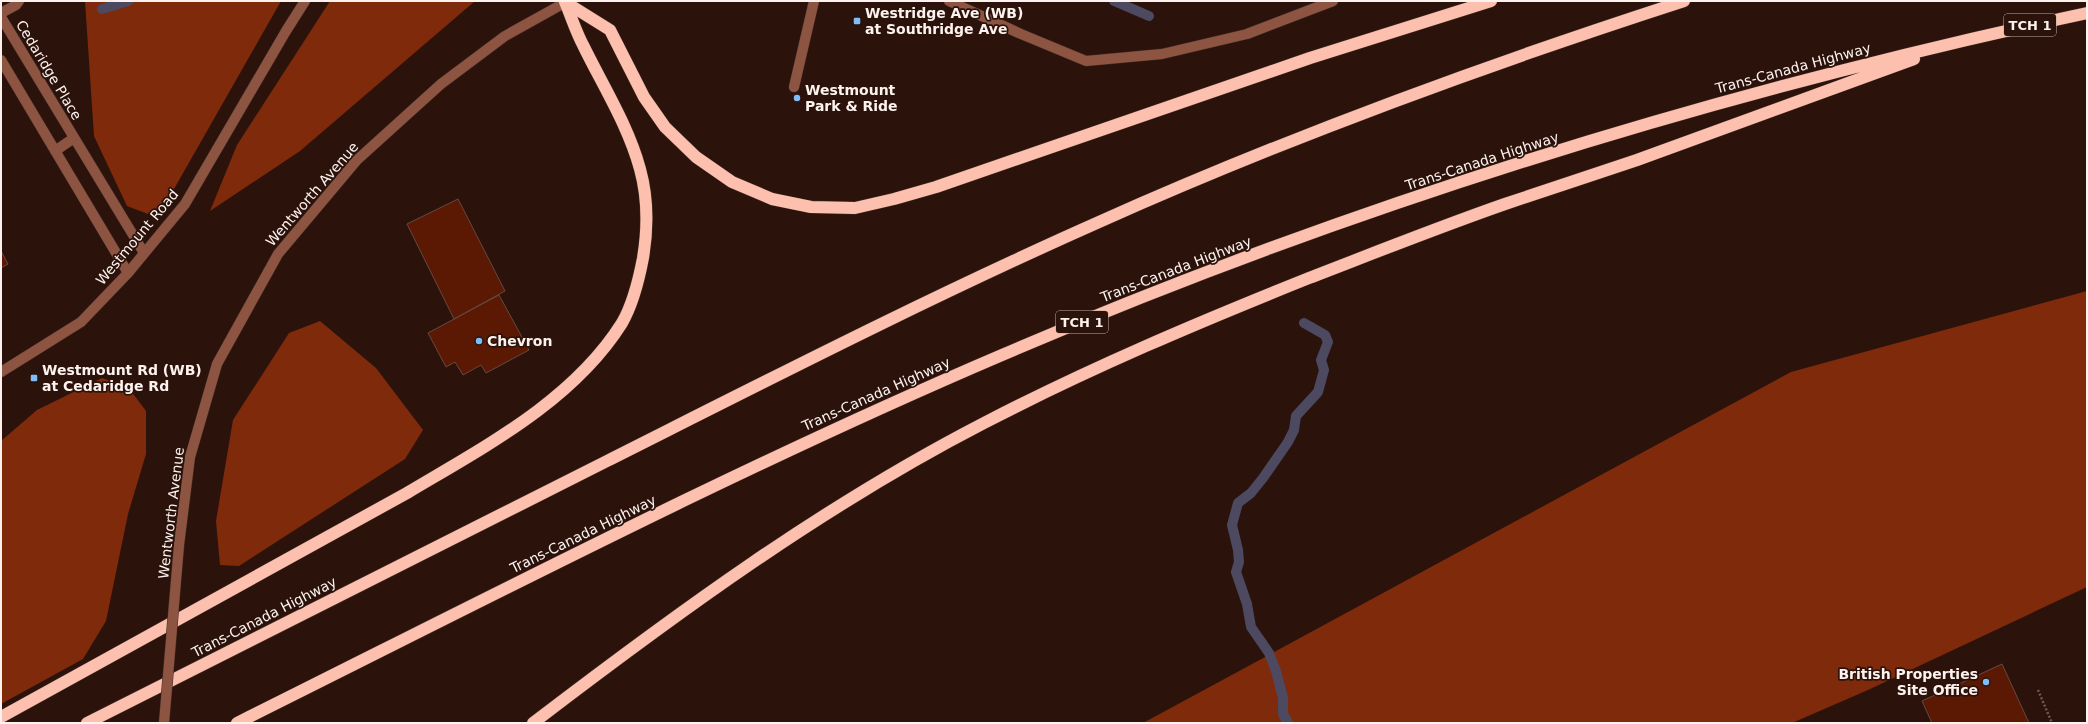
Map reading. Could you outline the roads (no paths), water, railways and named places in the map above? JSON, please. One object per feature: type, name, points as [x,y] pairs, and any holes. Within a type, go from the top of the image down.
[{"type":"highway","points":[[566,1],[610,30],[644,98],[665,127],[696,157],[732,182],[772,199],[811,207],[855,208],[936,187],[1310,58],[1491,1]]},
{"type":"highway","points":[[1,717],[407,493],[469,456],[528,417],[566,388],[596,357],[622,322],[638,281],[645,244],[647,206],[640,170],[628,133],[582,43],[566,1]]},
{"type":"highway","name":"Trans-Canada Highway","points":[[87,723],[813,357],[976,278],[1102,221],[1211,174],[1367,112],[1581,34],[1684,1]]},
{"type":"highway","name":"Trans-Canada Highway","points":[[237,723],[768,460],[1004,353],[1124,304],[1265,250],[1484,176],[1735,99],[1973,37],[2087,13]]},
{"type":"highway","points":[[533,723],[653,632],[734,574],[812,523],[891,475],[980,425],[1069,380],[1161,338],[1382,250],[1504,204],[1636,160],[1973,37]]},
{"type":"street","name":"Cedaridge Place","points":[[1,13],[16,5],[20,1]]},
{"type":"street","name":"Westmount Road","points":[[1,372],[82,322],[128,273],[185,204],[305,1]]},
{"type":"street","name":"Wentworth Avenue","points":[[164,723],[180,545],[190,457],[217,364],[278,254],[357,160],[441,84],[505,36],[566,1]]},
{"type":"street","points":[[794,87],[814,1]]},
{"type":"street","points":[[949,1],[1020,34],[1086,61],[1162,54],[1247,34],[1333,1]]},
{"type":"street","name":"Cedaridge Place","points":[[1,17],[144,253]]},
{"type":"street","points":[[1,60],[128,273]]},
{"type":"street","name":"Cedaridge Place","points":[[55,151],[74,138]]},
{"type":"waterway","points":[[102,9],[128,1]]},
{"type":"waterway","points":[[1114,1],[1149,16]]},
{"type":"waterway","points":[[1288,723],[1283,714],[1283,698],[1276,671],[1269,653],[1251,627],[1247,604],[1236,572],[1239,562],[1238,550],[1232,525],[1238,503],[1251,493],[1263,478],[1288,442],[1294,430],[1296,416],[1318,392],[1324,370],[1321,360],[1328,342],[1325,335],[1304,323]]},
{"type":"place","name":"Westridge Ave (WB) at Southridge Ave","points":[[857,21]]},
{"type":"place","name":"Westmount Park & Ride","points":[[797,98]]},
{"type":"place","name":"Chevron","points":[[479,341]]},
{"type":"place","name":"Westmount Rd (WB) at Cedaridge Rd","points":[[34,378]]},
{"type":"place","name":"British Properties Site Office","points":[[1986,682]]}]
